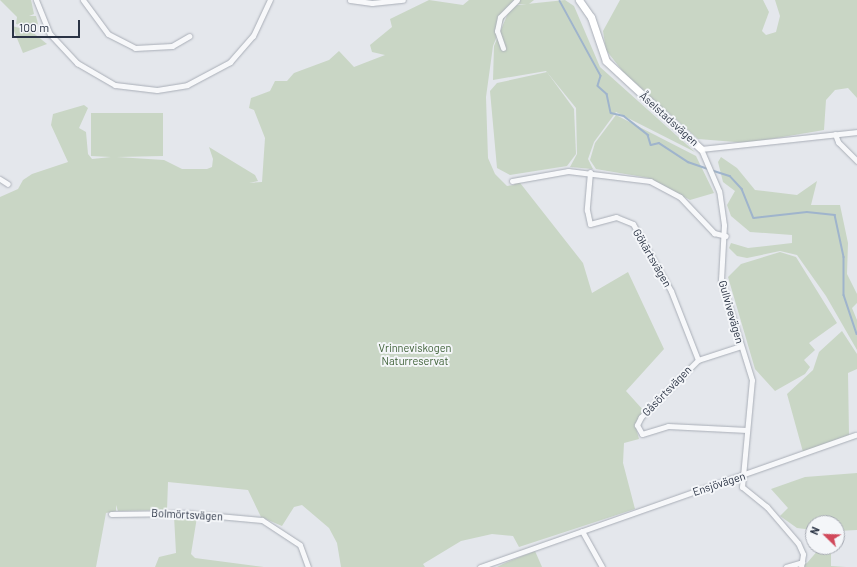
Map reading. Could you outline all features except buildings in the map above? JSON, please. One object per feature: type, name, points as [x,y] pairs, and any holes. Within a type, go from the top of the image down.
[{"type":"street","points":[[36,0],[50,34],[77,63],[121,86],[162,90],[200,80],[230,62],[253,36],[270,0]]},
{"type":"street","points":[[83,0],[108,34],[135,48],[172,46],[189,36]]},
{"type":"street","points":[[350,0],[372,3],[403,0]]},
{"type":"street","points":[[503,48],[497,31],[498,21],[517,0]]},
{"type":"street","name":"Åselstadsvägen","points":[[580,0],[592,17],[606,61],[701,148],[857,132]]},
{"type":"street","points":[[835,134],[838,142],[857,160]]},
{"type":"street","name":"Gullvivevägen","points":[[701,148],[719,190],[726,236],[721,280],[752,380],[740,477]]},
{"type":"street","points":[[512,181],[568,171],[590,172],[658,185],[693,207],[714,233],[726,236]]},
{"type":"street","name":"Gökärtsvägen","points":[[590,172],[587,210],[590,224],[616,218],[633,224],[671,291],[698,360]]},
{"type":"street","points":[[0,179],[8,184]]},
{"type":"street","name":"Gåsörtsvägen","points":[[741,346],[698,360],[641,417],[639,432],[668,426],[747,430]]},
{"type":"street","name":"Ensjövägen","points":[[480,567],[740,477],[855,435]]},
{"type":"street","points":[[740,477],[744,491],[767,508],[798,543],[802,564],[786,567]]},
{"type":"street","name":"Bolmörtsvägen","points":[[111,514],[185,513],[262,520],[300,544],[308,567]]},
{"type":"street","points":[[582,531],[602,567]]},
{"type":"green space","points":[[0,0],[31,0],[34,14],[29,16],[36,16],[38,24],[30,27],[16,24],[17,17]]},
{"type":"green space","name":"Vrinneviskogen Naturreservat","points":[[429,0],[463,5],[469,0],[534,0],[529,4],[516,4],[507,12],[493,46],[486,97],[488,158],[495,174],[507,186],[514,185],[517,179],[583,263],[592,293],[628,272],[664,349],[626,391],[644,411],[635,424],[639,439],[624,443],[623,463],[635,509],[519,547],[513,536],[492,534],[461,541],[423,564],[425,567],[341,567],[337,543],[329,528],[302,505],[294,507],[282,526],[261,517],[248,490],[168,482],[167,510],[118,511],[116,505],[116,511],[106,513],[96,567],[0,567],[0,197],[18,189],[23,180],[32,174],[68,162],[51,125],[53,114],[84,105],[88,108],[79,128],[86,132],[88,154],[92,159],[111,157],[91,156],[91,113],[163,113],[163,156],[117,157],[164,160],[182,169],[207,169],[212,167],[213,159],[209,147],[255,175],[258,181],[249,183],[262,182],[265,138],[254,110],[249,108],[251,98],[270,91],[275,81],[287,81],[294,73],[329,60],[339,51],[354,67],[385,55],[372,52],[370,45],[392,27],[390,19]]},
{"type":"green space","points":[[565,0],[574,6],[600,67],[695,152],[616,112],[594,142],[588,159],[593,169],[570,167],[577,154],[576,108],[546,71],[493,80],[494,46],[508,13],[517,5]]},
{"type":"green space","points":[[620,0],[763,0],[769,12],[762,31],[766,35],[776,32],[780,16],[775,0],[857,0],[857,98],[848,88],[835,90],[826,100],[824,130],[748,143],[698,139],[624,73],[606,50],[603,31]]},
{"type":"green space","points":[[12,26],[31,31],[47,44],[23,53]]},
{"type":"green space","points":[[547,72],[574,109],[576,154],[567,166],[510,175],[497,168],[490,91],[497,83]]},
{"type":"green space","points":[[616,115],[696,156],[714,193],[690,200],[649,178],[596,169],[590,160],[595,143]]},
{"type":"green space","points":[[721,157],[737,168],[755,190],[797,195],[817,181],[811,205],[840,205],[848,243],[847,274],[857,294],[857,303],[852,308],[857,320],[857,350],[826,296],[797,255],[780,251],[747,258],[737,256],[729,248],[731,243],[748,248],[792,243],[792,235],[750,232],[731,216],[727,205],[735,191],[723,182],[718,162]]},
{"type":"green space","points":[[780,252],[796,257],[837,323],[809,343],[815,350],[804,360],[810,367],[805,374],[775,391],[755,369],[728,277],[741,264]]},
{"type":"green space","points":[[842,331],[857,354],[857,369],[848,373],[849,435],[803,452],[787,394],[813,370],[819,352]]},
{"type":"green space","points":[[857,473],[857,530],[845,531],[845,515],[805,515],[805,529],[797,528],[780,516],[788,508],[771,489],[805,477]]},
{"type":"green space","points":[[174,516],[197,517],[191,554],[195,558],[264,567],[155,567],[159,557],[176,553]]},
{"type":"green space","points":[[535,551],[542,567],[497,567],[505,563]]},
{"type":"green space","points":[[814,555],[831,555],[831,566],[846,567],[797,567],[807,563]]},
{"type":"waterway","points":[[560,1],[601,76],[598,86],[607,94],[611,113],[624,116],[648,135],[651,145],[659,143],[688,162],[708,169]]},
{"type":"waterway","points":[[711,170],[730,176],[742,189],[754,218],[807,212],[835,215],[844,257],[844,295],[857,334]]}]
